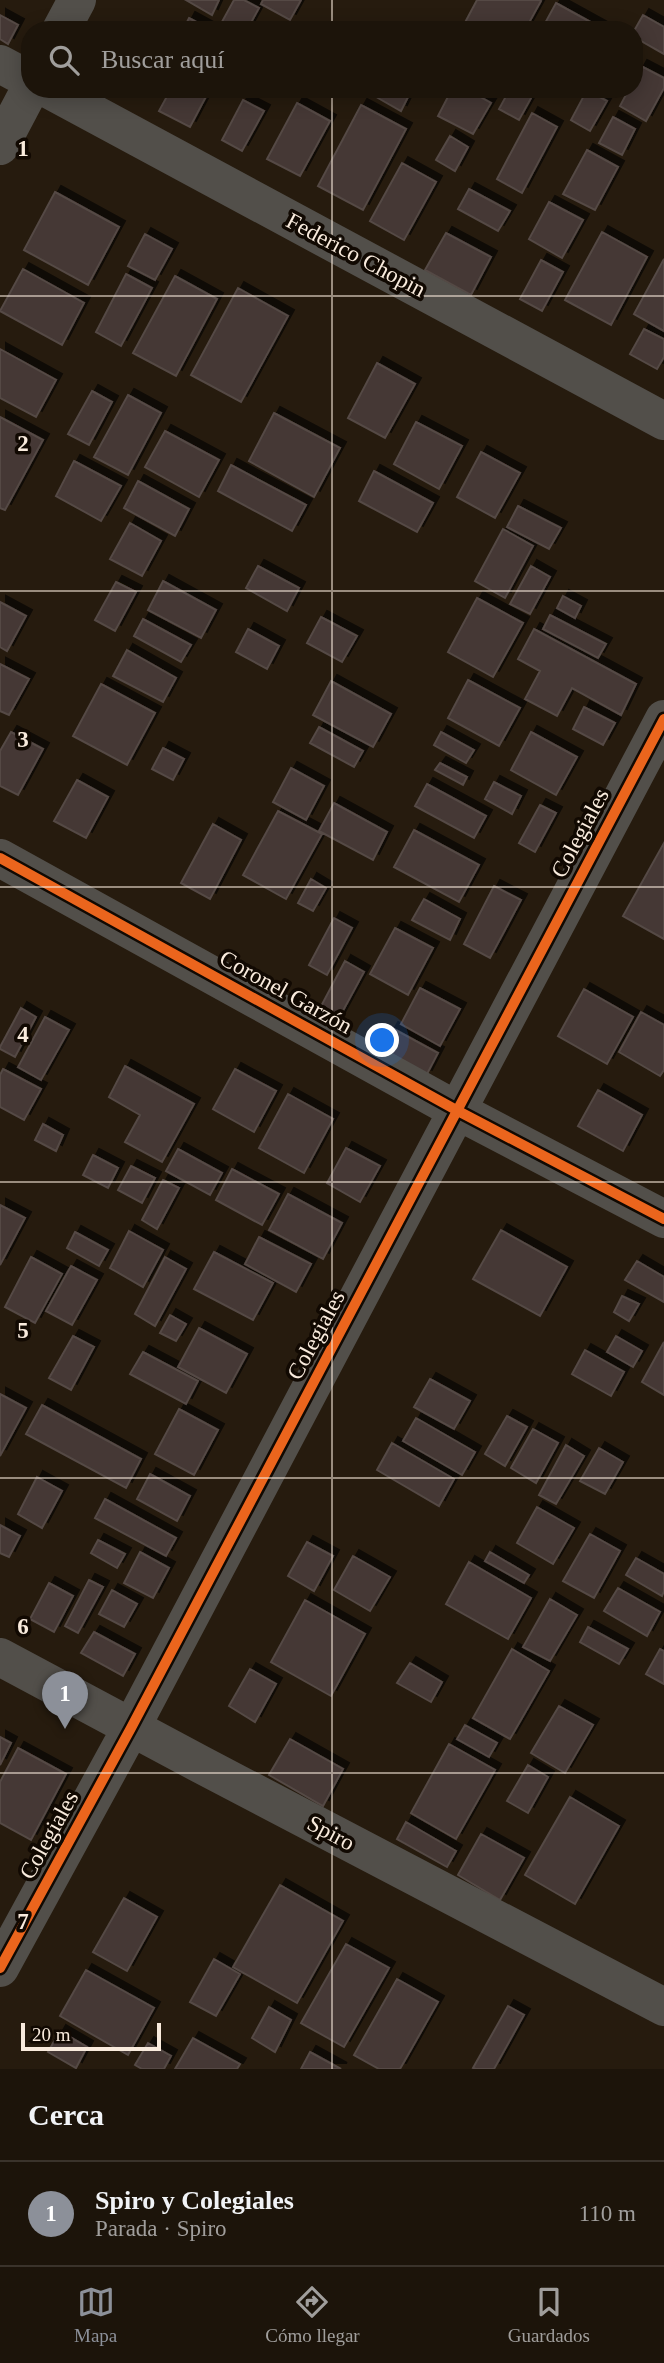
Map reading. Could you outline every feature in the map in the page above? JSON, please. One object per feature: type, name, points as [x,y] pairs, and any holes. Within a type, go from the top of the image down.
[{"type":"street","points":[[66,21],[77,0]]},
{"type":"street","points":[[0,64],[21,75]]},
{"type":"street","points":[[0,146],[25,98]]},
{"type":"street","name":"Federico Chopin","points":[[65,98],[664,421]]},
{"type":"street","name":"Colegiales","points":[[0,1968],[131,1728],[664,719]]},
{"type":"street","name":"Coronel Garzón","points":[[0,858],[458,1111],[664,1219]]},
{"type":"street","name":"Spiro","points":[[0,1657],[664,2007]]},
{"type":"building","points":[[186,0],[219,0],[212,15]]},
{"type":"building","points":[[234,0],[244,0],[259,8],[252,21],[222,21]]},
{"type":"building","points":[[263,0],[301,0],[290,20],[261,4]]},
{"type":"building","points":[[477,0],[541,1],[530,21],[466,21]]},
{"type":"building","points":[[556,3],[589,21],[546,21]]},
{"type":"building","points":[[0,15],[18,25],[8,44],[0,39]]},
{"type":"building","points":[[643,15],[664,27],[664,54],[643,42],[643,21],[640,21]]},
{"type":"building","points":[[643,67],[664,78],[664,88],[646,121],[620,106],[624,98],[643,98]]},
{"type":"building","points":[[166,98],[205,98],[190,127],[159,111]]},
{"type":"building","points":[[378,98],[408,98],[401,111]]},
{"type":"building","points":[[447,98],[482,98],[491,103],[473,134],[438,116]]},
{"type":"building","points":[[505,98],[531,98],[519,120],[499,109]]},
{"type":"building","points":[[583,98],[602,98],[607,101],[590,131],[571,120]]},
{"type":"building","points":[[243,100],[264,111],[242,151],[222,140]]},
{"type":"building","points":[[297,103],[330,121],[300,176],[267,159]]},
{"type":"building","points":[[361,105],[406,129],[363,210],[318,186]]},
{"type":"building","points":[[532,113],[557,127],[522,193],[497,179]]},
{"type":"building","points":[[613,117],[635,129],[622,155],[599,143]]},
{"type":"building","points":[[450,136],[468,147],[455,171],[436,160]]},
{"type":"building","points":[[587,150],[618,167],[595,210],[563,194]]},
{"type":"building","points":[[402,163],[436,182],[404,240],[370,221]]},
{"type":"building","points":[[469,189],[510,211],[498,231],[458,209]]},
{"type":"building","points":[[55,192],[119,227],[88,285],[24,250]]},
{"type":"building","points":[[549,202],[583,220],[562,258],[529,239]]},
{"type":"building","points":[[602,232],[647,257],[611,325],[565,300]]},
{"type":"building","points":[[446,233],[491,257],[471,295],[425,270]]},
{"type":"building","points":[[145,234],[172,249],[155,280],[128,266]]},
{"type":"building","points":[[664,259],[664,331],[634,314]]},
{"type":"building","points":[[541,260],[563,272],[542,311],[520,299]]},
{"type":"building","points":[[23,269],[84,303],[62,345],[0,311]]},
{"type":"building","points":[[126,274],[152,288],[121,346],[96,332]]},
{"type":"building","points":[[175,276],[217,299],[176,376],[133,353]]},
{"type":"building","points":[[238,288],[288,316],[241,402],[191,375]]},
{"type":"building","points":[[644,329],[664,339],[664,357],[657,369],[630,354]]},
{"type":"building","points":[[0,349],[56,380],[36,417],[0,398]]},
{"type":"building","points":[[377,363],[415,384],[385,438],[348,418]]},
{"type":"building","points":[[92,391],[112,402],[89,445],[68,434]]},
{"type":"building","points":[[128,395],[161,413],[128,475],[94,457]]},
{"type":"building","points":[[274,413],[340,448],[314,497],[249,461]]},
{"type":"building","points":[[0,417],[43,440],[5,510],[0,508]]},
{"type":"building","points":[[416,422],[462,446],[439,489],[394,464]]},
{"type":"building","points":[[165,431],[219,460],[199,497],[145,467]]},
{"type":"building","points":[[481,452],[520,473],[495,518],[457,497]]},
{"type":"building","points":[[74,461],[121,486],[101,521],[56,496]]},
{"type":"building","points":[[231,465],[306,505],[292,531],[218,491]]},
{"type":"building","points":[[374,471],[433,503],[417,532],[359,501]]},
{"type":"building","points":[[138,481],[189,509],[175,536],[124,508]]},
{"type":"building","points":[[518,506],[561,528],[549,549],[507,527]]},
{"type":"building","points":[[130,523],[161,541],[142,576],[110,559]]},
{"type":"building","points":[[503,529],[533,546],[505,598],[475,581]]},
{"type":"building","points":[[258,566],[299,588],[287,611],[246,588]]},
{"type":"building","points":[[531,566],[550,577],[530,614],[510,604]]},
{"type":"building","points":[[163,581],[216,610],[201,638],[148,610]]},
{"type":"building","points":[[116,582],[136,592],[115,631],[95,620]]},
{"type":"building","points":[[563,596],[581,606],[575,618],[557,608]]},
{"type":"building","points":[[477,598],[523,623],[493,677],[448,652]]},
{"type":"building","points":[[0,602],[26,616],[7,651],[0,647]]},
{"type":"building","points":[[550,615],[606,644],[598,658],[543,629]]},
{"type":"building","points":[[321,617],[357,636],[342,662],[307,643]]},
{"type":"building","points":[[143,619],[191,645],[181,662],[134,636]]},
{"type":"building","points":[[248,629],[279,646],[267,669],[236,652]]},
{"type":"building","points":[[534,629],[636,684],[621,715],[572,688],[557,716],[525,699],[540,671],[518,659]]},
{"type":"building","points":[[127,650],[176,678],[163,702],[113,676]]},
{"type":"building","points":[[0,664],[29,679],[9,715],[0,711]]},
{"type":"building","points":[[468,680],[520,708],[499,746],[448,718]]},
{"type":"building","points":[[331,681],[391,714],[373,747],[313,715]]},
{"type":"building","points":[[101,684],[155,713],[127,765],[73,736]]},
{"type":"building","points":[[584,707],[615,723],[603,745],[573,729]]},
{"type":"building","points":[[319,727],[363,751],[354,767],[310,743]]},
{"type":"building","points":[[11,732],[43,749],[18,795],[0,786],[0,751]]},
{"type":"building","points":[[441,732],[474,750],[466,763],[434,745]]},
{"type":"building","points":[[531,732],[577,757],[556,795],[511,770]]},
{"type":"building","points":[[163,748],[184,759],[173,780],[152,769]]},
{"type":"building","points":[[440,763],[467,777],[463,785],[435,770]]},
{"type":"building","points":[[291,768],[324,786],[306,820],[273,802]]},
{"type":"building","points":[[77,780],[108,797],[86,838],[54,821]]},
{"type":"building","points":[[494,782],[521,796],[512,814],[485,799]]},
{"type":"building","points":[[427,784],[486,816],[474,838],[415,806]]},
{"type":"building","points":[[334,803],[387,832],[373,860],[319,831]]},
{"type":"building","points":[[540,805],[556,813],[535,852],[519,843]]},
{"type":"building","points":[[278,811],[322,834],[286,899],[243,875]]},
{"type":"building","points":[[213,824],[241,840],[210,899],[181,883]]},
{"type":"building","points":[[414,830],[479,865],[459,902],[394,867]]},
{"type":"building","points":[[664,843],[664,939],[623,916]]},
{"type":"building","points":[[311,879],[326,888],[313,911],[298,903]]},
{"type":"building","points":[[494,886],[521,900],[490,958],[464,944]]},
{"type":"building","points":[[424,899],[460,919],[450,940],[412,920]]},
{"type":"building","points":[[334,918],[352,928],[327,975],[309,965]]},
{"type":"building","points":[[395,928],[433,948],[408,995],[370,974]]},
{"type":"building","points":[[345,961],[364,972],[338,1020],[319,1010]]},
{"type":"building","points":[[420,988],[460,1009],[440,1046],[401,1024]]},
{"type":"building","points":[[584,989],[633,1017],[607,1064],[558,1036]]},
{"type":"building","points":[[21,1008],[36,1017],[15,1057],[0,1047]]},
{"type":"building","points":[[641,1012],[664,1025],[664,1070],[660,1076],[619,1052]]},
{"type":"building","points":[[45,1017],[69,1030],[41,1080],[18,1067]]},
{"type":"building","points":[[392,1028],[438,1053],[426,1076],[379,1051]]},
{"type":"building","points":[[125,1066],[194,1104],[162,1162],[125,1142],[140,1115],[109,1097]]},
{"type":"building","points":[[3,1069],[41,1089],[24,1120],[0,1107],[0,1075]]},
{"type":"building","points":[[235,1069],[276,1091],[254,1132],[213,1109]]},
{"type":"building","points":[[598,1090],[642,1115],[623,1151],[578,1126]]},
{"type":"building","points":[[288,1094],[333,1119],[304,1173],[259,1148]]},
{"type":"building","points":[[43,1124],[63,1135],[56,1151],[35,1140]]},
{"type":"building","points":[[346,1148],[380,1166],[360,1202],[327,1183]]},
{"type":"building","points":[[178,1149],[222,1173],[210,1195],[166,1171]]},
{"type":"building","points":[[93,1155],[118,1168],[108,1188],[83,1175]]},
{"type":"building","points":[[131,1166],[155,1178],[142,1203],[118,1190]]},
{"type":"building","points":[[232,1169],[279,1194],[262,1225],[216,1200]]},
{"type":"building","points":[[163,1180],[179,1188],[157,1229],[142,1220]]},
{"type":"building","points":[[288,1194],[342,1223],[323,1259],[269,1230]]},
{"type":"building","points":[[0,1205],[25,1218],[0,1265]]},
{"type":"building","points":[[501,1230],[567,1267],[540,1316],[473,1279]]},
{"type":"building","points":[[129,1231],[163,1250],[143,1287],[110,1268]]},
{"type":"building","points":[[75,1232],[108,1250],[99,1266],[67,1248]]},
{"type":"building","points":[[259,1237],[311,1264],[296,1292],[245,1264]]},
{"type":"building","points":[[214,1252],[273,1283],[253,1320],[194,1289]]},
{"type":"building","points":[[31,1257],[62,1274],[35,1323],[5,1307]]},
{"type":"building","points":[[165,1257],[186,1269],[155,1326],[135,1314]]},
{"type":"building","points":[[637,1261],[664,1277],[664,1302],[625,1280]]},
{"type":"building","points":[[71,1266],[97,1280],[72,1325],[46,1311]]},
{"type":"building","points":[[622,1296],[639,1304],[629,1321],[614,1312]]},
{"type":"building","points":[[170,1315],[186,1324],[176,1341],[160,1333]]},
{"type":"building","points":[[199,1328],[247,1354],[226,1393],[178,1367]]},
{"type":"building","points":[[73,1336],[94,1347],[71,1390],[49,1378]]},
{"type":"building","points":[[616,1336],[642,1351],[633,1367],[607,1352]]},
{"type":"building","points":[[664,1342],[664,1395],[642,1382]]},
{"type":"building","points":[[585,1350],[624,1372],[611,1396],[572,1374]]},
{"type":"building","points":[[143,1352],[198,1381],[186,1404],[130,1374]]},
{"type":"building","points":[[430,1379],[470,1401],[454,1429],[414,1407]]},
{"type":"building","points":[[0,1394],[26,1408],[0,1456]]},
{"type":"building","points":[[42,1405],[141,1459],[126,1488],[26,1434]]},
{"type":"building","points":[[179,1409],[218,1430],[194,1475],[155,1454]]},
{"type":"building","points":[[507,1416],[527,1427],[505,1466],[485,1454]]},
{"type":"building","points":[[416,1418],[475,1452],[462,1475],[403,1441]]},
{"type":"building","points":[[533,1429],[558,1443],[536,1483],[511,1468]]},
{"type":"building","points":[[392,1443],[454,1479],[439,1506],[377,1470]]},
{"type":"building","points":[[566,1445],[584,1456],[556,1504],[539,1495]]},
{"type":"building","points":[[599,1448],[623,1462],[605,1494],[580,1481]]},
{"type":"building","points":[[150,1474],[190,1496],[177,1521],[137,1499]]},
{"type":"building","points":[[37,1477],[62,1491],[42,1528],[18,1514]]},
{"type":"building","points":[[105,1499],[176,1538],[166,1556],[95,1518]]},
{"type":"building","points":[[537,1507],[574,1528],[553,1564],[517,1543]]},
{"type":"building","points":[[0,1525],[20,1536],[9,1557],[0,1553]]},
{"type":"building","points":[[590,1534],[620,1551],[594,1598],[563,1581]]},
{"type":"building","points":[[98,1540],[125,1554],[117,1568],[91,1553]]},
{"type":"building","points":[[307,1542],[333,1556],[314,1591],[288,1576]]},
{"type":"building","points":[[140,1552],[169,1568],[153,1598],[124,1583]]},
{"type":"building","points":[[490,1552],[529,1575],[524,1583],[485,1561]]},
{"type":"building","points":[[353,1556],[390,1577],[370,1611],[334,1590]]},
{"type":"building","points":[[636,1558],[664,1574],[662,1596],[626,1575]]},
{"type":"building","points":[[469,1562],[531,1598],[508,1639],[446,1604]]},
{"type":"building","points":[[89,1580],[103,1587],[78,1633],[65,1626]]},
{"type":"building","points":[[49,1583],[73,1596],[54,1632],[30,1619]]},
{"type":"building","points":[[618,1588],[660,1612],[647,1636],[604,1611]]},
{"type":"building","points":[[112,1590],[137,1604],[124,1627],[99,1614]]},
{"type":"building","points":[[550,1599],[577,1615],[550,1661],[523,1647]]},
{"type":"building","points":[[305,1600],[365,1634],[331,1696],[271,1662]]},
{"type":"building","points":[[588,1627],[628,1649],[619,1664],[580,1642]]},
{"type":"building","points":[[94,1632],[135,1654],[123,1676],[81,1653]]},
{"type":"building","points":[[512,1649],[549,1671],[510,1739],[473,1718]]},
{"type":"building","points":[[660,1649],[664,1651],[664,1684],[646,1674]]},
{"type":"building","points":[[410,1663],[442,1682],[431,1702],[397,1683]]},
{"type":"building","points":[[250,1669],[276,1684],[255,1722],[229,1706]]},
{"type":"building","points":[[559,1706],[593,1725],[565,1773],[531,1753]]},
{"type":"building","points":[[465,1725],[497,1743],[489,1757],[457,1739]]},
{"type":"building","points":[[0,1737],[11,1743],[0,1765]]},
{"type":"building","points":[[290,1739],[343,1769],[323,1806],[269,1775]]},
{"type":"building","points":[[449,1744],[495,1770],[456,1839],[411,1813]]},
{"type":"building","points":[[18,1748],[66,1774],[31,1840],[0,1823],[0,1782]]},
{"type":"building","points":[[528,1765],[548,1777],[528,1813],[507,1801]]},
{"type":"building","points":[[570,1797],[619,1826],[575,1904],[525,1875]]},
{"type":"building","points":[[406,1822],[456,1851],[447,1867],[397,1839]]},
{"type":"building","points":[[481,1834],[524,1858],[500,1900],[458,1875]]},
{"type":"building","points":[[280,1885],[343,1921],[297,2003],[233,1967]]},
{"type":"building","points":[[124,1898],[157,1917],[127,1971],[93,1952]]},
{"type":"building","points":[[346,1944],[389,1968],[344,2047],[301,2023]]},
{"type":"building","points":[[214,1959],[240,1974],[216,2016],[190,2002]]},
{"type":"building","points":[[86,1970],[154,2008],[128,2055],[60,2016]]},
{"type":"building","points":[[397,1979],[438,2002],[400,2069],[379,2069],[354,2055]]},
{"type":"building","points":[[508,2006],[524,2015],[494,2069],[473,2068]]},
{"type":"building","points":[[269,2007],[291,2020],[275,2052],[252,2038]]},
{"type":"building","points":[[60,2031],[87,2047],[76,2068],[48,2052]]},
{"type":"building","points":[[193,2038],[240,2064],[237,2069],[175,2069]]},
{"type":"building","points":[[148,2043],[171,2056],[164,2069],[142,2069],[135,2065]]},
{"type":"building","points":[[310,2052],[341,2069],[301,2069]]},
{"type":"cycle path","points":[[0,1968],[131,1728],[664,719]]},
{"type":"cycle path","points":[[0,858],[458,1111],[664,1219]]},
{"type":"place","name":"Spiro y Colegiales","points":[[65,1729]]}]
